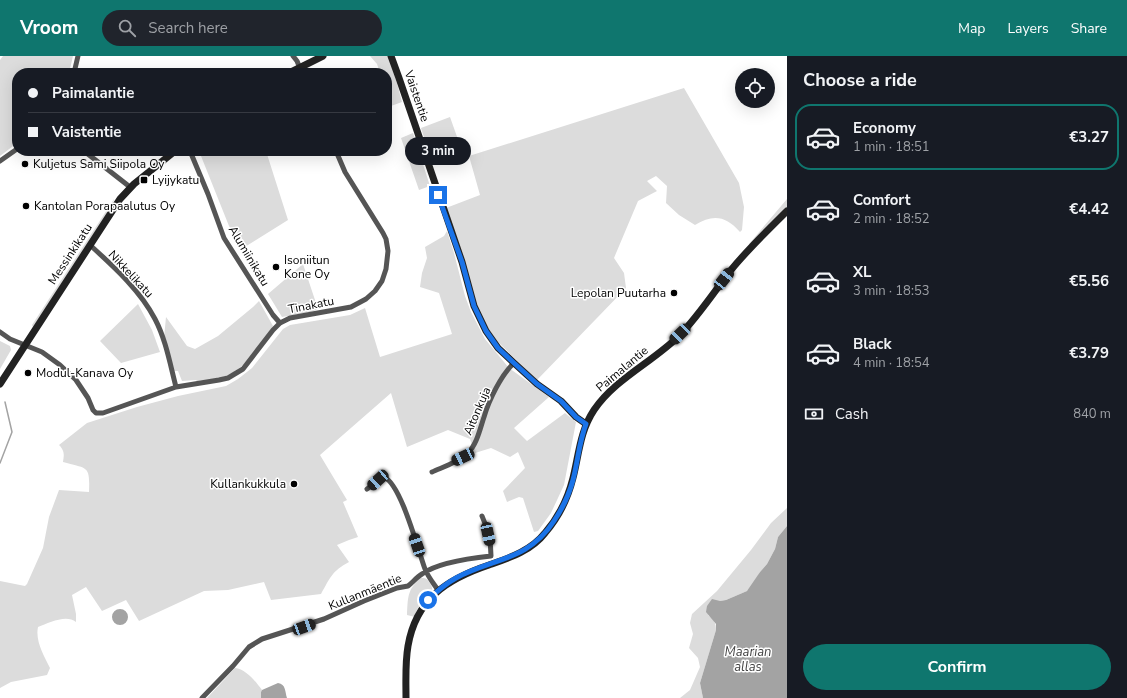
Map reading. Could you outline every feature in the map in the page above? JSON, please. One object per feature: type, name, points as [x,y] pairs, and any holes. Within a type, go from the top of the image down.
[{"type":"street","points":[[75,68],[78,56]]},
{"type":"street","points":[[293,56],[300,68]]},
{"type":"street","points":[[304,68],[323,56]]},
{"type":"street","name":"Vaistentie","points":[[390,56],[399,78],[462,262],[479,318],[498,348],[537,384],[561,401],[576,417],[586,424]]},
{"type":"street","points":[[0,161],[12,153]]},
{"type":"street","points":[[90,156],[130,188]]},
{"type":"street","name":"Messinkikatu","points":[[0,384],[120,199],[130,188],[169,156]]},
{"type":"street","name":"Alumiinikatu","points":[[192,156],[224,238],[273,315],[280,323]]},
{"type":"street","name":"Tinakatu","points":[[25,345],[52,358],[69,372],[82,389],[92,410],[96,413],[102,413],[176,387],[220,380],[236,374],[250,362],[273,330],[280,323],[290,318],[356,305],[366,299],[375,291],[382,280],[386,269],[388,251],[383,233],[345,172],[338,156]]},
{"type":"street","name":"Paimalantie","points":[[406,698],[407,657],[411,634],[424,605],[438,590],[457,577],[520,552],[532,545],[544,534],[556,518],[568,493],[573,478],[579,445],[586,424],[599,404],[613,388],[680,334],[740,260],[787,211]]},
{"type":"street","name":"Nikkelikatu","points":[[90,245],[133,287],[152,313],[164,339],[176,387]]},
{"type":"street","points":[[0,332],[10,339],[25,345]]},
{"type":"street","name":"Aitonkuja","points":[[432,472],[463,457],[470,450],[478,436],[487,409],[506,370],[514,363]]},
{"type":"street","points":[[367,489],[384,477],[391,483],[402,502],[426,571],[438,590]]},
{"type":"street","name":"Kullanmäentie","points":[[202,698],[249,647],[262,639],[324,619],[397,588],[408,586],[426,571],[460,560],[491,556],[491,547],[482,516]]},
{"type":"shaded area","points":[[3,56],[73,56],[70,68],[12,68],[12,147],[0,156],[0,60]]},
{"type":"shaded area","points":[[370,56],[388,56],[393,68],[402,102],[392,106],[392,68],[378,68]]},
{"type":"shaded area","points":[[684,88],[739,183],[744,207],[742,230],[740,232],[730,223],[719,218],[708,219],[695,225],[679,215],[666,203],[667,186],[656,176],[647,181],[657,191],[638,201],[614,258],[624,273],[626,288],[537,380],[497,341],[482,319],[446,208],[480,195],[469,156]]},
{"type":"shaded area","points":[[450,117],[461,148],[431,158],[421,128]]},
{"type":"shaded area","points":[[413,133],[430,186],[419,190],[401,138]]},
{"type":"shaded area","points":[[201,156],[268,156],[288,220],[240,250],[239,242],[229,226]]},
{"type":"shaded area","points":[[114,199],[113,204],[33,327],[32,325]]},
{"type":"shaded area","points":[[787,199],[787,207],[751,245],[749,244]]},
{"type":"shaded area","points":[[447,231],[465,296],[471,312],[485,339],[509,368],[549,397],[514,428],[527,441],[565,413],[576,422],[564,485],[551,513],[538,531],[534,532],[523,498],[519,497],[507,502],[503,491],[525,468],[518,452],[510,457],[491,448],[475,453],[470,439],[448,430],[407,447],[391,393],[320,455],[347,500],[343,502],[358,537],[337,545],[349,562],[335,572],[329,579],[321,594],[271,600],[264,582],[228,590],[204,591],[139,621],[126,600],[102,611],[86,587],[72,595],[76,622],[62,619],[38,627],[37,632],[39,643],[50,668],[47,675],[11,682],[0,688],[0,581],[25,586],[27,584],[43,548],[49,517],[59,490],[89,492],[88,472],[82,467],[63,462],[64,455],[59,445],[87,423],[178,396],[226,386],[252,368],[283,329],[290,325],[350,315],[365,308],[380,357],[452,334],[439,293],[420,287],[422,273],[427,258],[425,247],[444,236]]},
{"type":"shaded area","points":[[303,264],[318,309],[311,312],[282,317],[268,294]]},
{"type":"shaded area","points":[[259,301],[273,326],[249,359],[237,370],[223,377],[201,381],[182,381],[178,371],[174,371],[164,338],[166,317],[187,346],[195,349],[218,336]]},
{"type":"shaded area","points":[[138,304],[152,330],[160,352],[121,363],[100,341]]},
{"type":"shaded area","points":[[0,341],[10,346],[11,350],[0,369]]},
{"type":"shaded area","points":[[787,508],[787,526],[778,537],[775,549],[751,588],[726,600],[720,601],[708,615],[714,621],[716,630],[700,683],[703,698],[680,698],[690,690],[700,667],[698,658],[689,648],[693,634],[690,623],[692,614],[717,591],[771,523]]},
{"type":"shaded area","points":[[421,578],[426,578],[431,586],[432,592],[419,606],[415,617],[407,615],[409,594],[416,582]]},
{"type":"shaded area","points":[[235,668],[247,673],[257,683],[262,690],[261,698],[207,698]]},
{"type":"water","name":"Maarian allas","points":[[787,526],[787,698],[703,698],[700,683],[716,630],[716,624],[706,612],[707,606],[712,599],[720,601],[726,600],[747,591],[767,564],[775,549],[778,537]]},
{"type":"water","points":[[117,609],[123,609],[128,614],[126,623],[123,625],[117,625],[112,620],[112,614]]},
{"type":"water","points":[[278,683],[284,687],[287,698],[261,698],[262,690]]},
{"type":"waterway","points":[[0,463],[12,432],[5,402]]},
{"type":"place","name":"Kuljetus Sami Siipola Oy","points":[[25,164]]},
{"type":"place","name":"Lyijykatu","points":[[144,180]]},
{"type":"place","name":"Kantolan Porapaalutus Oy","points":[[26,206]]},
{"type":"place","name":"Isoniitun Kone Oy","points":[[276,267]]},
{"type":"place","name":"Lepolan Puutarha","points":[[674,293]]},
{"type":"place","name":"Modul-Kanava Oy","points":[[28,373]]},
{"type":"place","name":"Kullankukkula","points":[[294,484]]},
{"type":"route","points":[[428,600],[448,582],[474,570],[515,555],[527,549],[544,534],[554,522],[564,504],[573,478],[579,445],[586,424],[579,420],[561,401],[537,384],[514,363],[498,348],[486,331],[474,306],[462,262],[438,195]]}]
